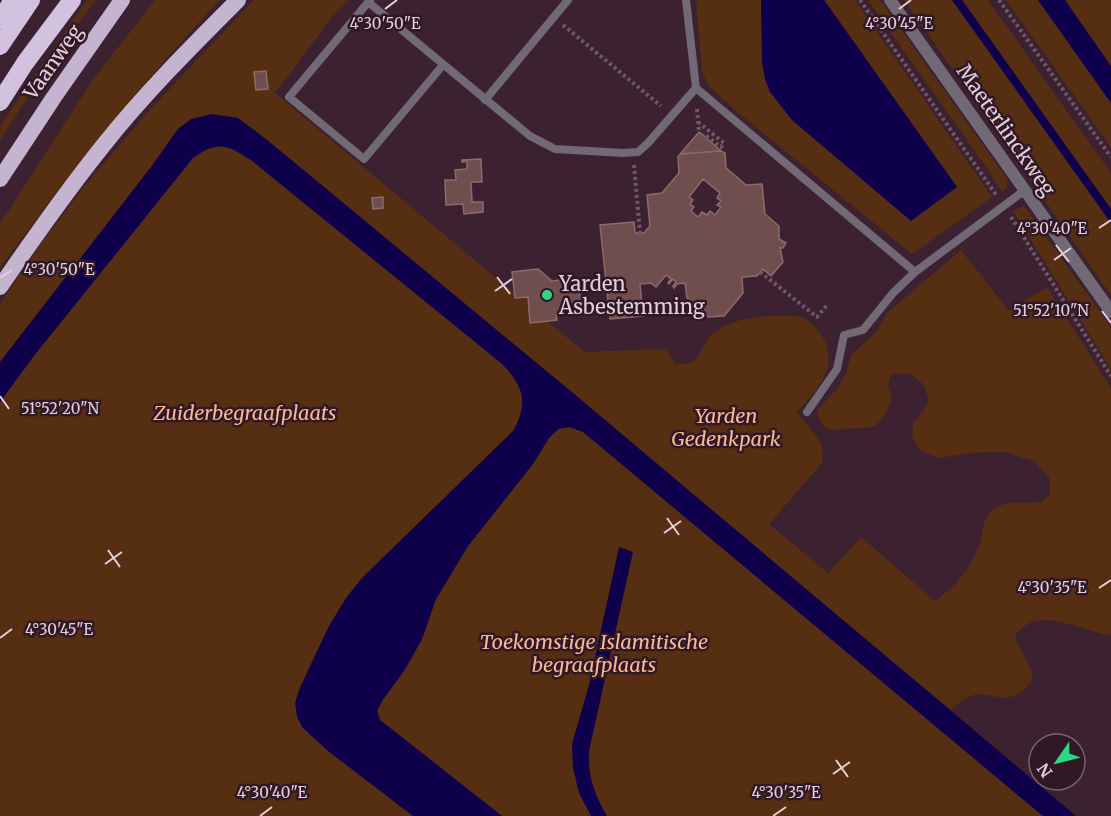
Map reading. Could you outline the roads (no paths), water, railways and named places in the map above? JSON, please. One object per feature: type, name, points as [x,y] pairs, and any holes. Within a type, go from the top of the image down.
[{"type":"highway","points":[[0,20],[13,0]]},
{"type":"highway","points":[[0,46],[31,0]]},
{"type":"highway","points":[[0,102],[25,63],[72,0]]},
{"type":"highway","name":"Vaanweg","points":[[0,179],[47,106],[122,0]]},
{"type":"highway","points":[[0,287],[102,146],[185,52],[238,0]]},
{"type":"street","name":"Maeterlinckweg","points":[[890,0],[1111,312]]},
{"type":"lane","points":[[485,100],[568,0]]},
{"type":"lane","points":[[686,0],[696,88],[915,272]]},
{"type":"lane","points":[[443,64],[364,159],[289,97],[369,1],[443,64],[485,100],[547,147],[633,153],[644,148],[671,114],[696,88]]},
{"type":"lane","points":[[807,412],[837,369],[844,335],[862,330],[893,293],[915,272],[1025,190]]},
{"type":"place","name":"Yarden Asbestemming","points":[[547,295]]},
{"type":"park label","name":"Zuiderbegraafplaats","points":[[245,413]]},
{"type":"park label","name":"Yarden Gedenkpark","points":[[726,428]]},
{"type":"park label","name":"Toekomstige Islamitische begraafplaats","points":[[594,654]]}]
